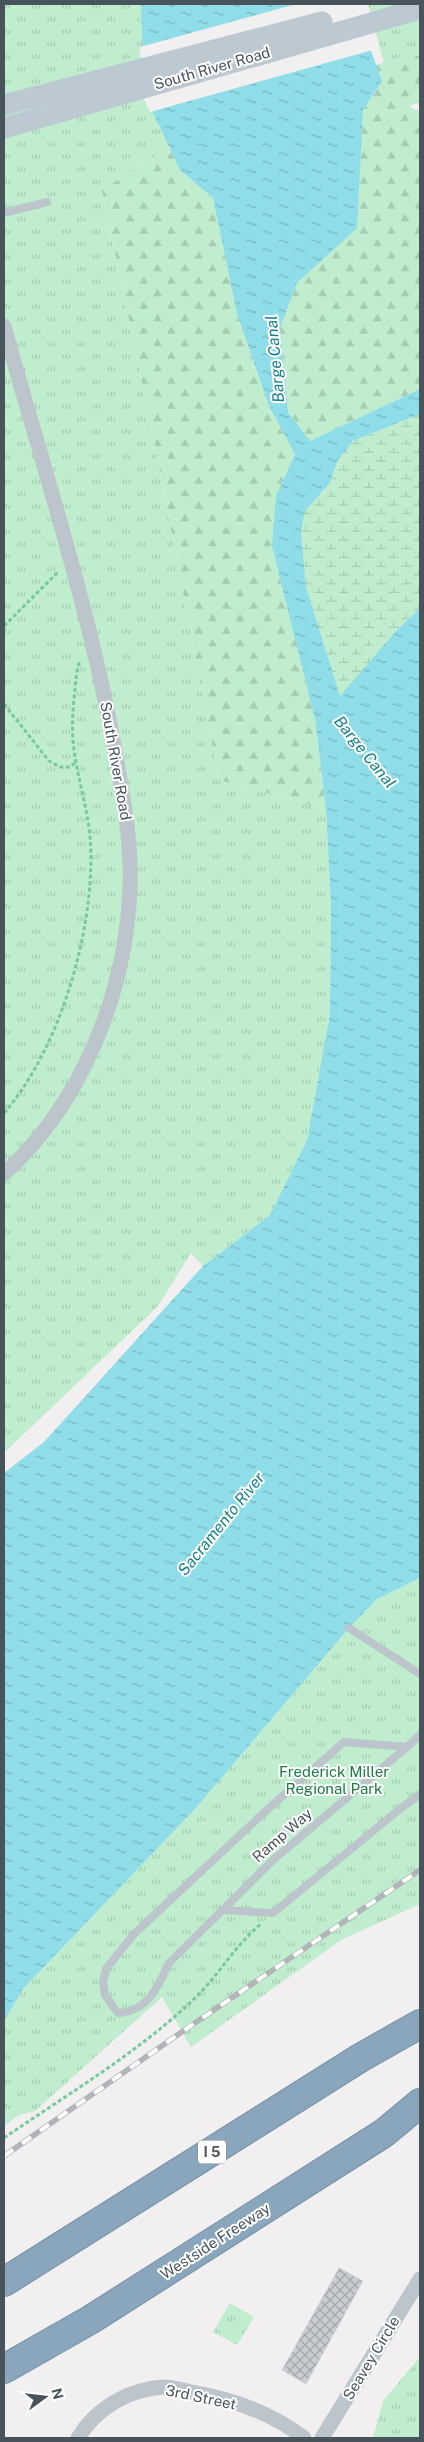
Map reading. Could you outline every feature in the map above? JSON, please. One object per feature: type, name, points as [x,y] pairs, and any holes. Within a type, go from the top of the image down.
[{"type":"highway","name":"I 5","points":[[4,2282],[360,2058],[420,2024]]},
{"type":"highway","name":"Westside Freeway","points":[[4,2369],[90,2320],[384,2133],[420,2103]]},
{"type":"highway","points":[[384,2133],[420,2118]]},
{"type":"street","name":"South River Road","points":[[4,105],[392,4]]},
{"type":"street","name":"South River Road","points":[[4,128],[420,9]]},
{"type":"street","name":"South River Road","points":[[4,326],[90,634],[108,714],[127,821],[130,888],[126,927],[112,994],[93,1048],[68,1095],[48,1124],[4,1174]]},
{"type":"street","name":"Seavey Circle","points":[[322,2438],[420,2279]]},
{"type":"street","name":"3rd Street","points":[[78,2438],[98,2414],[117,2400],[132,2394],[166,2387],[238,2403],[269,2416],[304,2438]]},
{"type":"lane","points":[[4,213],[47,202]]},
{"type":"lane","points":[[350,1628],[420,1674]]},
{"type":"lane","name":"Ramp Way","points":[[407,1746],[344,1742],[269,1808],[134,1934],[106,1969],[103,1982],[105,1995],[118,2014],[129,2013],[144,2004],[160,1985],[168,1964],[272,1861],[420,1735]]},
{"type":"lane","points":[[222,1910],[272,1914],[420,1794]]},
{"type":"path","points":[[4,626],[54,574],[70,564]]},
{"type":"path","points":[[4,1113],[30,1074],[51,1037],[72,977],[88,910],[90,836],[76,762],[72,724],[78,666],[90,634]]},
{"type":"path","points":[[4,704],[49,761],[60,767],[70,767],[76,762]]},
{"type":"path","points":[[4,2138],[149,2039],[196,1997],[247,1935],[272,1914]]},
{"type":"green space","points":[[4,4],[141,4],[144,94],[169,147],[102,190],[157,456],[219,780],[326,809],[331,905],[330,1014],[307,1140],[270,1215],[203,1266],[191,1253],[158,1306],[4,1453]]},
{"type":"green space","points":[[368,4],[420,4],[420,57],[400,57],[384,63]]},
{"type":"green space","points":[[419,56],[420,102],[409,106],[420,112],[420,389],[310,441],[288,412],[280,328],[297,283],[356,228],[363,110],[382,81],[376,65],[400,57]]},
{"type":"green space","points":[[169,147],[180,170],[213,198],[237,314],[269,406],[295,454],[276,496],[315,719],[326,809],[219,780],[157,456],[102,190]]},
{"type":"green space","points":[[420,414],[420,608],[397,630],[340,697],[306,587],[301,530],[305,511],[330,483],[337,462],[353,441]]},
{"type":"green space","name":"Frederick Miller Regional Park","points":[[420,1578],[420,1904],[341,1940],[191,2047],[162,1997],[35,2111],[19,2115],[4,2126],[4,2021],[23,1989],[195,1809],[349,1628],[377,1599]]},
{"type":"green space","points":[[230,2303],[254,2317],[237,2345],[213,2332]]},
{"type":"green space","points":[[420,2357],[420,2438],[373,2438],[383,2401]]},
{"type":"water","points":[[141,4],[354,4],[382,81],[363,110],[357,228],[297,283],[280,328],[288,412],[310,441],[420,389],[420,414],[353,441],[337,462],[330,483],[305,511],[301,531],[306,587],[340,696],[397,630],[420,608],[420,1578],[377,1599],[349,1628],[195,1809],[23,1989],[4,2021],[4,1473],[44,1442],[203,1266],[270,1215],[307,1140],[330,1014],[331,905],[326,809],[315,719],[272,546],[276,496],[295,454],[269,406],[237,314],[213,198],[180,170],[144,94]]},
{"type":"pier","points":[[296,4],[357,4],[373,50],[150,112],[142,95],[140,47]]},
{"type":"building","points":[[339,2268],[363,2281],[306,2384],[282,2370]]},
{"type":"railway","points":[[4,2156],[186,2029],[420,1870]]},
{"type":"water label","name":"Barge Canal","points":[[275,359]]},
{"type":"water label","name":"Barge Canal","points":[[365,752]]},
{"type":"water label","name":"Sacramento River","points":[[221,1524]]}]
